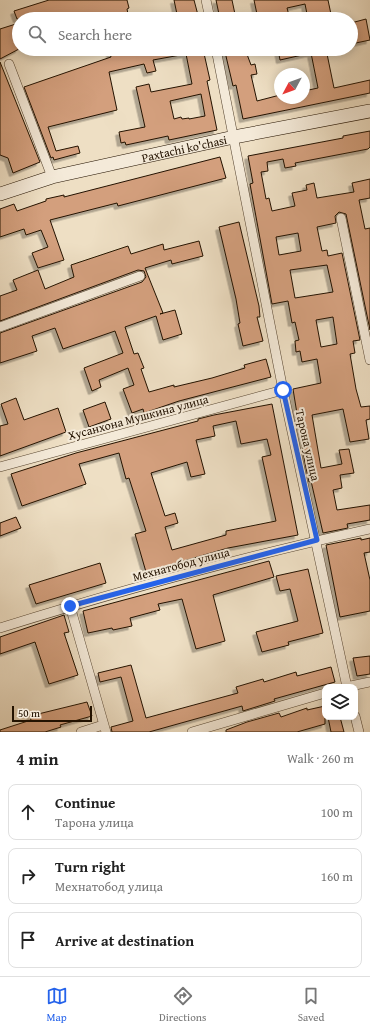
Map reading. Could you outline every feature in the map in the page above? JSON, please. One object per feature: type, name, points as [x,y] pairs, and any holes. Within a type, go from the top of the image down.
[{"type":"street","points":[[206,0],[209,12]]},
{"type":"street","name":"Тарона улица","points":[[217,56],[283,390],[317,540],[346,684]]},
{"type":"street","points":[[9,64],[52,177]]},
{"type":"street","name":"Paxtachi ko'chasi","points":[[0,194],[52,177],[234,138],[370,111]]},
{"type":"street","points":[[341,218],[370,360]]},
{"type":"street","points":[[0,327],[140,276]]},
{"type":"street","name":"Хусанхона Мушкина улица","points":[[0,467],[283,390]]},
{"type":"street","name":"Мехнатобод улица","points":[[0,628],[70,606],[317,540],[370,529]]},
{"type":"street","points":[[70,606],[105,728],[81,732]]},
{"type":"street","points":[[358,685],[370,682]]},
{"type":"street","points":[[192,732],[322,694]]},
{"type":"street","points":[[356,720],[359,732]]},
{"type":"building","points":[[49,0],[127,0],[129,8],[127,9],[128,12],[14,11]]},
{"type":"building","points":[[174,0],[194,0],[197,12],[177,12]]},
{"type":"building","points":[[216,0],[232,0],[235,12],[219,12]]},
{"type":"building","points":[[254,0],[328,0],[331,12],[307,12],[305,4],[287,8],[288,12],[257,12]]},
{"type":"building","points":[[366,19],[370,40],[358,43],[358,21]]},
{"type":"building","points":[[12,25],[12,53],[0,59],[0,29]]},
{"type":"building","points":[[111,56],[175,56],[153,60],[156,71],[147,73],[144,64],[109,72],[117,110],[48,127],[56,151],[78,146],[80,153],[54,160],[53,157],[51,158],[24,87]]},
{"type":"building","points":[[186,56],[205,56],[210,80],[207,81],[217,130],[169,140],[168,136],[126,145],[125,142],[121,143],[119,132],[145,127],[136,87],[149,84],[151,92],[192,84]],"holes":[[[201,94],[205,116],[182,119],[181,117],[174,119],[170,101]]]},
{"type":"building","points":[[226,56],[248,56],[251,65],[255,64],[257,74],[251,75],[257,101],[274,97],[274,104],[310,104],[310,90],[318,88],[312,56],[327,56],[334,88],[370,80],[370,93],[243,119],[236,85],[233,86]]},
{"type":"building","points":[[279,56],[298,56],[280,60]]},
{"type":"building","points":[[0,62],[40,162],[13,173],[8,158],[0,155]]},
{"type":"building","points":[[370,131],[370,147],[368,149],[295,163],[296,166],[285,168],[283,159],[267,162],[268,171],[261,172],[266,199],[269,198],[272,211],[295,206],[292,193],[307,190],[306,185],[314,183],[317,198],[354,192],[352,183],[370,179],[370,198],[359,200],[365,229],[370,228],[370,330],[346,214],[339,212],[335,216],[336,223],[317,227],[322,251],[327,250],[328,256],[342,253],[360,340],[353,341],[355,353],[350,354],[356,389],[361,407],[370,406],[370,419],[366,420],[369,439],[350,442],[343,409],[312,415],[321,468],[342,464],[339,450],[349,449],[354,473],[340,475],[342,488],[333,490],[337,510],[370,505],[370,520],[347,524],[348,528],[323,533],[311,481],[309,482],[305,463],[293,389],[321,383],[317,359],[302,362],[300,351],[296,352],[295,341],[299,340],[295,322],[292,323],[288,301],[272,304],[250,184],[253,183],[248,156],[343,138],[343,136]],"holes":[[[298,233],[301,251],[279,255],[276,237]],[[327,265],[333,292],[295,298],[290,270]],[[333,317],[337,344],[321,347],[316,320]]]},
{"type":"building","points":[[220,157],[226,178],[118,206],[117,203],[50,220],[64,260],[38,268],[32,253],[48,247],[41,230],[26,235],[24,229],[0,237],[0,209],[14,204],[17,211],[46,201],[46,199],[64,195],[64,197]]},
{"type":"building","points":[[239,222],[259,306],[260,317],[257,317],[263,341],[243,346],[238,324],[240,323],[236,299],[219,227]]},
{"type":"building","points":[[199,241],[203,256],[172,264],[171,260],[145,268],[163,313],[160,314],[175,310],[182,334],[163,340],[156,316],[125,327],[134,354],[138,353],[144,368],[141,369],[149,392],[174,385],[174,387],[212,378],[245,368],[244,365],[266,359],[271,377],[179,401],[144,413],[143,409],[132,413],[123,389],[134,385],[128,368],[99,380],[101,387],[92,391],[84,368],[123,353],[115,331],[63,349],[55,328],[32,336],[37,351],[0,363],[0,333],[142,282],[146,277],[144,271],[138,270],[0,321],[0,296],[17,290],[13,280],[38,270],[45,289],[74,277],[71,265],[128,246],[131,254],[163,244],[164,250]]},
{"type":"building","points":[[16,398],[24,420],[58,408],[66,432],[0,456],[0,426],[8,424],[1,404]]},
{"type":"building","points":[[105,402],[111,419],[89,427],[83,410]]},
{"type":"building","points":[[272,404],[298,535],[228,548],[146,572],[135,534],[146,531],[129,478],[126,479],[119,453],[79,464],[86,484],[22,506],[11,474],[76,453],[198,421],[198,419]],"holes":[[[236,421],[241,444],[267,439],[271,455],[262,457],[276,521],[226,531],[226,535],[172,550],[165,527],[178,523],[175,513],[165,516],[151,473],[187,462],[191,477],[205,474],[196,440],[215,436],[213,426]]]},
{"type":"building","points":[[16,517],[21,528],[0,536],[0,523]]},
{"type":"building","points":[[361,538],[361,540],[370,538],[370,552],[364,553],[370,580],[370,611],[340,617],[326,545]]},
{"type":"building","points":[[269,561],[274,577],[213,595],[225,641],[196,649],[182,599],[158,604],[160,610],[130,618],[132,626],[88,633],[83,611]]},
{"type":"building","points":[[100,563],[106,583],[36,604],[29,585]]},
{"type":"building","points":[[308,569],[323,633],[288,642],[289,645],[262,652],[256,632],[298,621],[290,589],[280,591],[276,576]]},
{"type":"building","points":[[64,615],[69,632],[64,633],[78,675],[49,684],[35,642],[0,654],[0,637]]},
{"type":"building","points":[[370,656],[370,674],[357,676],[353,658]]},
{"type":"building","points":[[131,665],[146,718],[238,693],[236,687],[263,679],[264,682],[296,672],[297,676],[331,667],[335,682],[322,684],[322,686],[274,699],[275,701],[243,711],[242,706],[149,732],[112,732],[111,727],[133,721],[121,677],[100,682],[98,673]]},
{"type":"building","points":[[87,702],[92,716],[60,725],[61,727],[45,732],[0,732],[0,730],[31,720],[30,716]]},
{"type":"building","points":[[322,707],[322,720],[325,720],[325,724],[297,732],[226,732],[226,730],[247,722],[279,713],[281,717],[307,708],[307,710]]},
{"type":"building","points":[[329,720],[341,720],[344,732],[331,732]]},
{"type":"route","points":[[70,606],[317,540],[283,390]]}]
